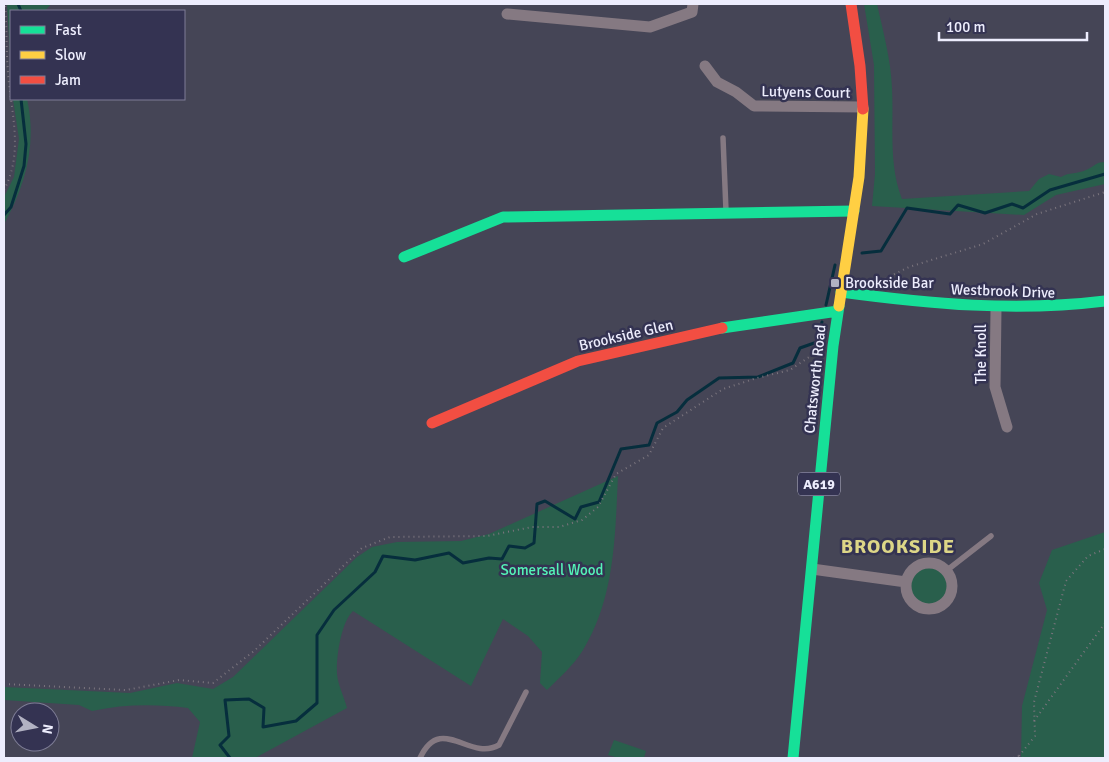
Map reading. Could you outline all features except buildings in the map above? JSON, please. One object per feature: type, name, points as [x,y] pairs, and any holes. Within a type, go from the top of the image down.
[{"type":"main road","name":"Chatsworth Road","points":[[793,758],[833,346],[859,177],[863,107],[860,66],[851,4]]},
{"type":"main road","points":[[404,257],[503,217],[726,211],[854,211]]},
{"type":"main road","name":"Westbrook Drive","points":[[841,292],[906,301],[996,309],[1064,307],[1105,300]]},
{"type":"main road","name":"Brookside Glen","points":[[432,423],[578,361],[739,324],[838,312]]},
{"type":"street","points":[[508,14],[650,27],[692,12],[693,4]]},
{"type":"street","name":"Lutyens Court","points":[[705,66],[717,82],[754,106],[863,107]]},
{"type":"street","name":"The Knoll","points":[[996,309],[995,387],[1007,427]]},
{"type":"street","points":[[934,564],[946,571],[950,577],[951,592],[948,599],[935,608],[920,607],[913,603],[909,597],[906,582],[913,569],[919,565],[934,564]]},
{"type":"street","points":[[812,569],[906,582]]},
{"type":"lane","points":[[723,138],[726,211]]},
{"type":"lane","points":[[946,571],[990,536]]},
{"type":"lane","points":[[420,758],[425,747],[432,741],[444,739],[478,752],[492,750],[499,745],[526,692]]},
{"type":"path","points":[[5,4],[10,90]]},
{"type":"path","points":[[4,190],[11,176],[16,140],[11,100]]},
{"type":"path","points":[[868,284],[910,267],[983,244],[1037,214],[1105,192]]},
{"type":"path","points":[[4,684],[126,690],[179,680],[213,683],[254,651],[362,548],[390,537],[461,538],[487,536],[532,527],[559,527],[582,520],[598,507],[616,474],[649,455],[663,428],[723,389],[790,370],[827,346],[833,346]]},
{"type":"path","points":[[1013,758],[1019,756],[1035,736],[1034,702],[1066,581],[1088,556],[1105,549]]},
{"type":"path","points":[[1034,722],[1105,624]]},
{"type":"path","points":[[1019,756],[1023,758]]},
{"type":"green space","points":[[7,4],[51,4],[46,10],[10,10],[10,54]]},
{"type":"green space","points":[[864,4],[877,4],[886,46],[892,88],[893,158],[902,199],[1029,191],[1039,179],[1049,174],[1061,177],[1089,169],[1102,162],[1105,162],[1105,184],[1056,195],[1024,215],[872,206],[875,174],[874,65]]},
{"type":"green space","points":[[13,100],[27,100],[31,132],[28,163],[24,179],[4,224],[4,197],[14,177],[19,139]]},
{"type":"green space","name":"Somersall Wood","points":[[618,476],[614,544],[602,609],[594,630],[579,656],[547,690],[540,683],[542,652],[528,636],[503,619],[471,686],[353,611],[345,623],[342,632],[337,659],[338,678],[347,708],[255,758],[192,758],[200,722],[188,708],[140,705],[92,711],[79,705],[60,704],[60,702],[4,700],[4,687],[130,693],[177,683],[213,689],[233,677],[357,557],[372,547],[397,542],[461,541],[489,534]]},
{"type":"green space","points":[[1105,532],[1105,758],[1021,758],[1022,706],[1047,610],[1039,583],[1052,550]]},
{"type":"green space","points":[[929,568],[936,569],[942,573],[946,579],[946,593],[942,599],[936,603],[929,604],[922,603],[916,599],[912,593],[911,586],[912,579],[916,573],[922,569]]},
{"type":"green space","points":[[614,740],[646,751],[644,758],[619,758],[608,755]]},
{"type":"waterway","points":[[18,4],[21,10]]},
{"type":"waterway","points":[[4,215],[11,207],[24,166],[26,144],[21,100]]},
{"type":"waterway","points":[[862,253],[881,251],[907,208],[950,214],[958,205],[985,213],[1012,204],[1023,208],[1050,190],[1105,174]]},
{"type":"waterway","points":[[826,305],[835,265]]},
{"type":"waterway","points":[[230,758],[220,745],[229,736],[225,700],[249,699],[264,708],[263,727],[296,721],[317,703],[317,635],[334,610],[375,572],[383,556],[415,560],[449,553],[463,563],[489,558],[502,559],[509,546],[525,548],[534,543],[537,504],[545,501],[575,519],[581,507],[599,502],[621,449],[649,445],[657,423],[677,412],[687,400],[719,378],[758,377],[793,363],[800,348],[817,342],[822,322]]},
{"type":"traffic: fast","points":[[404,257],[503,217],[854,211]]},
{"type":"traffic: fast","points":[[841,292],[973,305],[1039,306],[1105,301]]},
{"type":"traffic: fast","points":[[793,758],[833,346],[839,306]]},
{"type":"traffic: fast","points":[[722,328],[838,311]]},
{"type":"traffic: slow","points":[[839,306],[859,177],[863,109]]},
{"type":"traffic: jam","points":[[851,4],[860,66],[863,109]]},
{"type":"traffic: jam","points":[[432,423],[578,361],[722,328]]},
{"type":"place","name":"Brookside Bar","points":[[835,283]]},
{"type":"district","name":"BROOKSIDE","points":[[898,546]]}]
